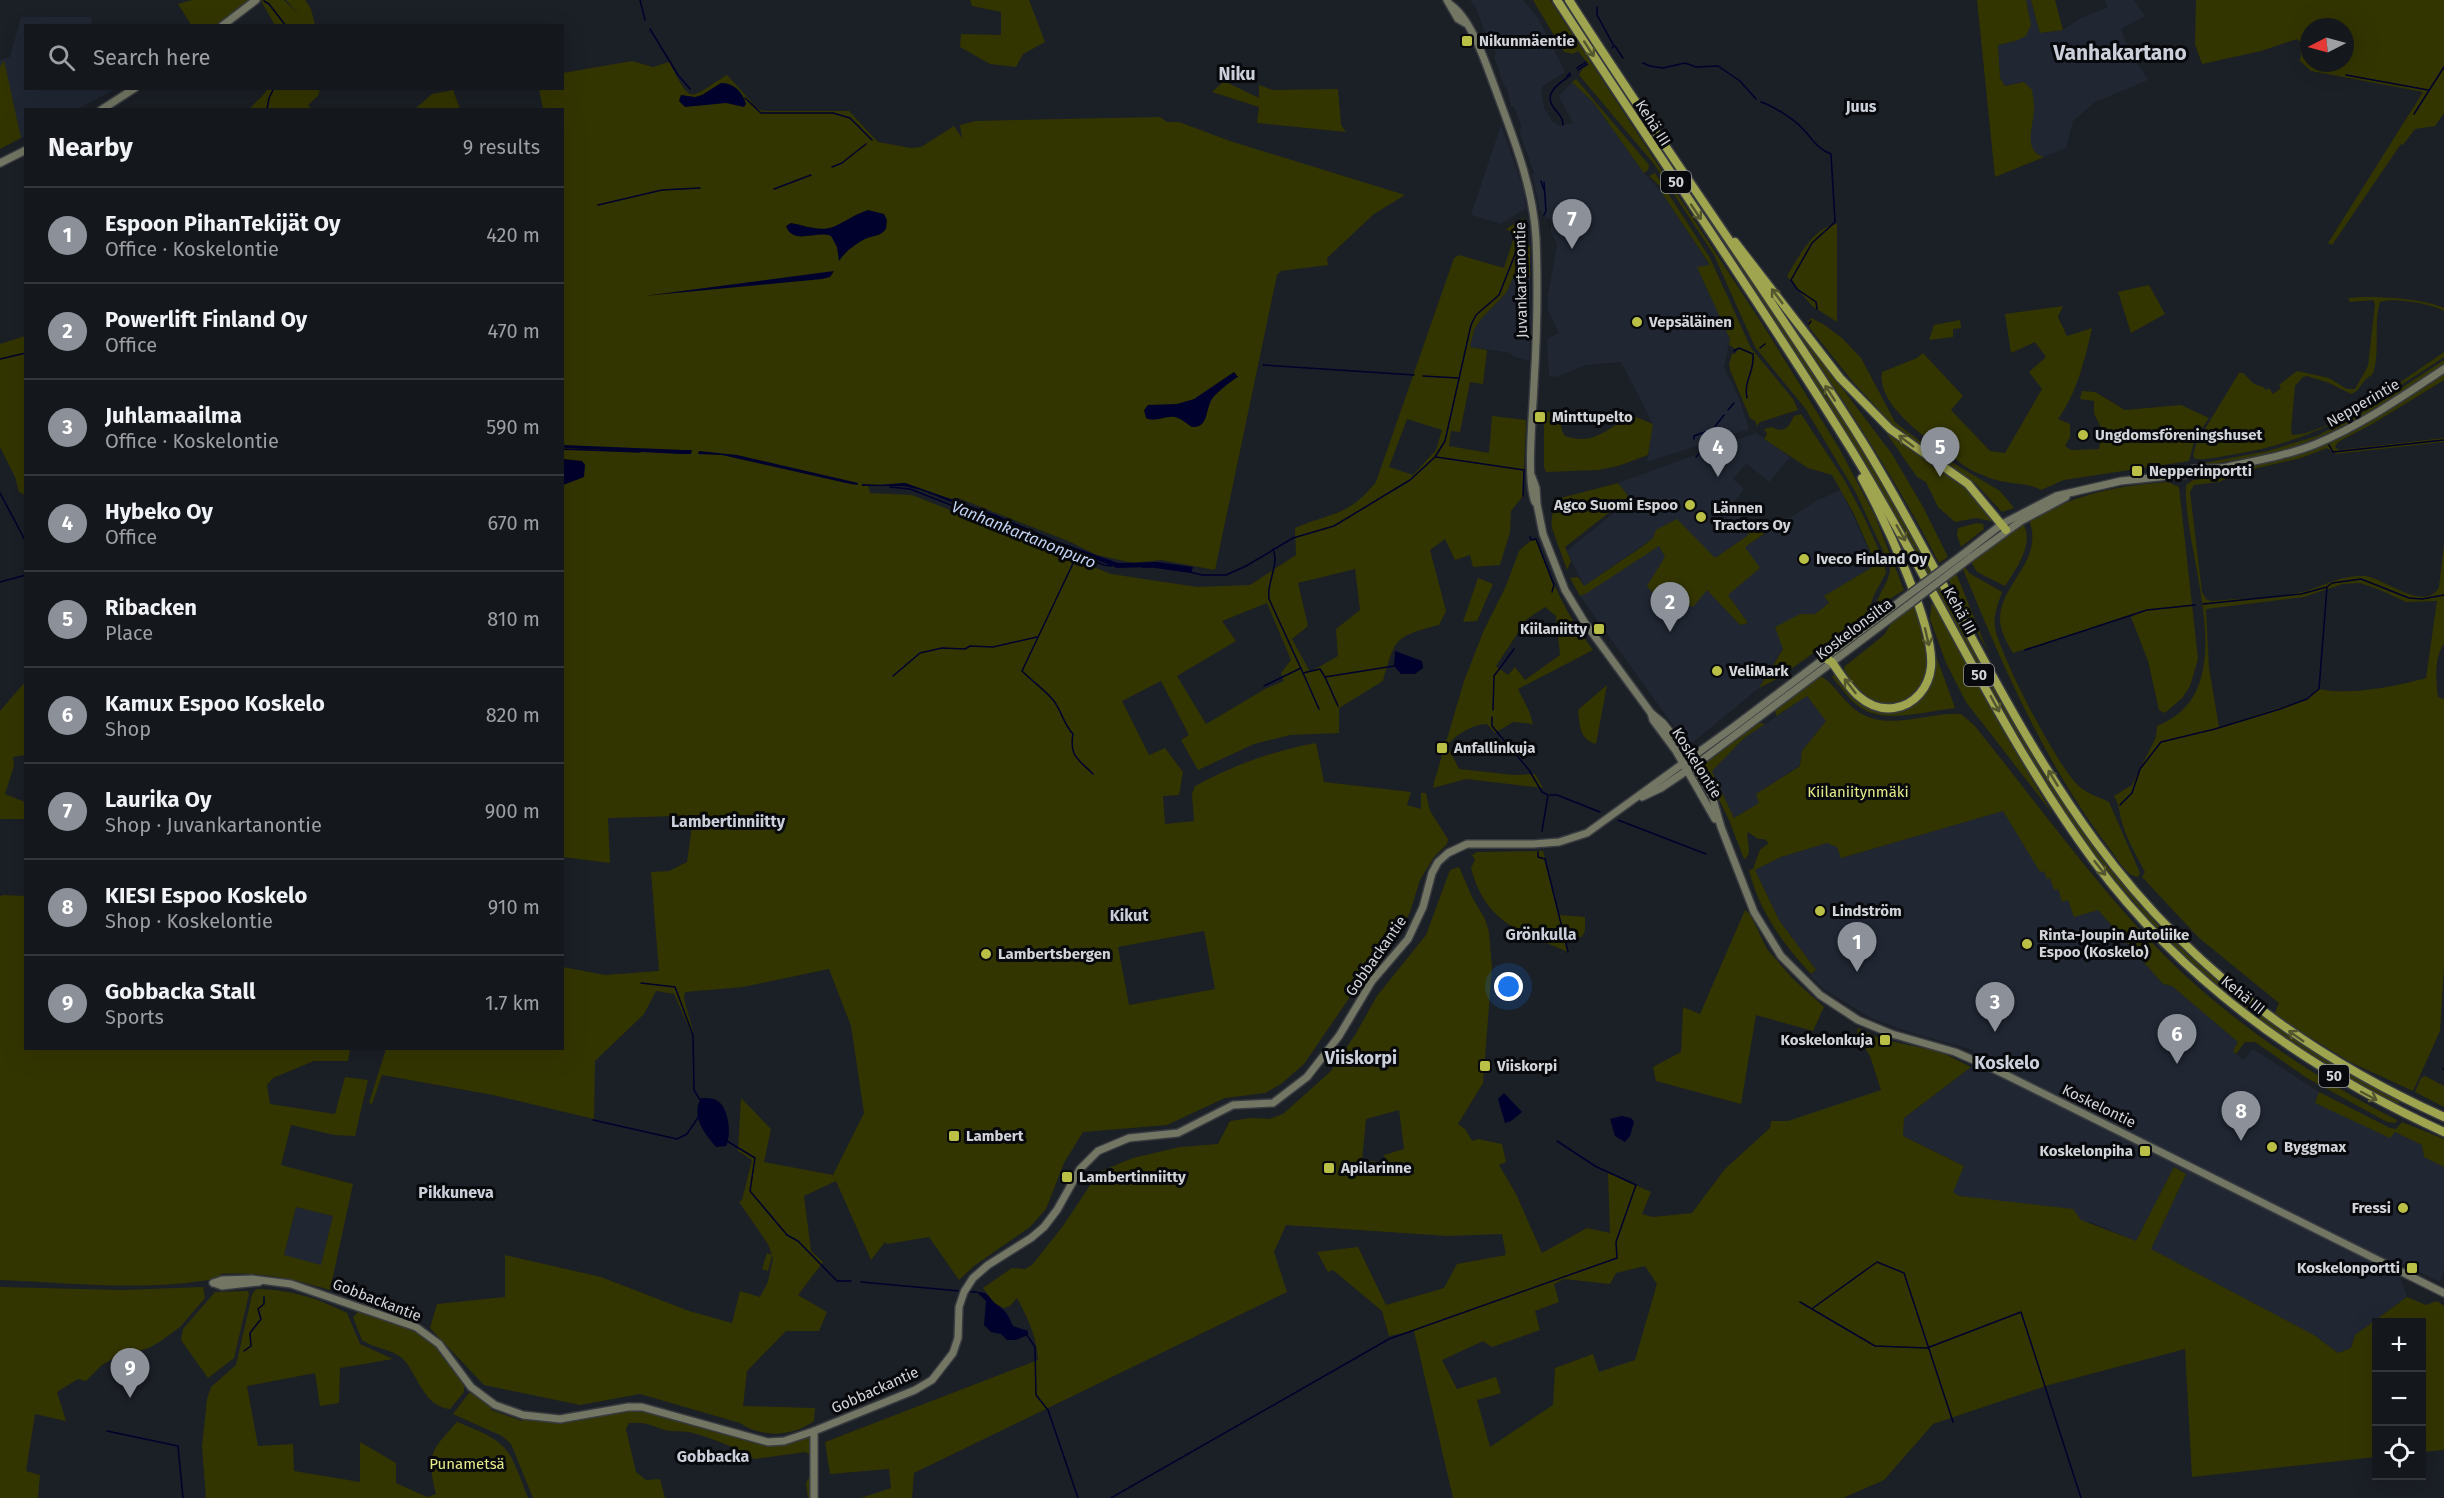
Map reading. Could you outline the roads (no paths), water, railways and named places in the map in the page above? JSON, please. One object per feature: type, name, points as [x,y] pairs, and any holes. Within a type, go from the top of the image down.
[{"type":"highway","name":"Kehä III","points":[[1557,0],[1850,447],[2030,765],[2071,829],[2121,895],[2192,970],[2264,1029],[2364,1094],[2444,1132]]},
{"type":"highway","name":"Kehä III","points":[[1569,0],[1862,442],[1910,522],[2060,790],[2120,873],[2165,925],[2203,963],[2271,1019],[2333,1061],[2444,1117]]},
{"type":"highway","points":[[1713,217],[1739,247],[1840,378],[1890,429],[1968,484],[2004,527]]},
{"type":"highway","points":[[1828,660],[1865,702],[1885,709],[1902,706],[1918,696],[1931,667],[1926,631],[1913,593],[1850,447]]},
{"type":"street","points":[[225,24],[256,0]]},
{"type":"street","name":"Juvankartanontie","points":[[1449,3],[1459,11],[1488,70],[1524,172],[1534,213],[1537,321],[1532,477],[1549,552],[1570,600],[1651,713]]},
{"type":"street","points":[[104,108],[132,90]]},
{"type":"street","points":[[0,163],[24,151]]},
{"type":"street","name":"Nepperintie","points":[[2004,527],[2085,489],[2121,481],[2217,471],[2279,455],[2327,439],[2367,419],[2444,369]]},
{"type":"street","name":"Koskelonsilta","points":[[1688,764],[2004,527]]},
{"type":"street","name":"Koskelontie","points":[[1651,713],[1654,721],[1688,764],[1720,827],[1746,896],[1763,931],[1798,975],[1838,1008],[1875,1028],[1955,1052],[1984,1064],[2444,1293]]},
{"type":"street","name":"Gobbackantie","points":[[262,1281],[222,1286],[213,1283],[252,1279],[282,1282],[308,1288],[354,1307],[416,1327],[438,1344],[471,1387],[495,1405],[523,1415],[568,1418],[635,1406],[673,1414],[768,1442],[784,1441],[814,1431],[915,1390],[932,1380],[953,1353],[958,1338],[959,1307],[964,1292],[973,1278],[988,1265],[1031,1239],[1044,1227],[1057,1210],[1080,1169],[1098,1151],[1129,1138],[1178,1133],[1233,1105],[1273,1103],[1307,1077],[1339,1036],[1372,981],[1408,939],[1423,907],[1432,873],[1438,862],[1448,853],[1467,843],[1533,844],[1576,838],[1587,833],[1688,764]]},
{"type":"street","points":[[814,1431],[814,1498]]},
{"type":"water","points":[[721,83],[730,84],[740,92],[746,104],[744,107],[726,103],[685,107],[679,101],[681,95],[695,97],[702,95]]},
{"type":"water","points":[[868,210],[884,214],[887,220],[886,229],[857,244],[839,261],[837,247],[831,236],[794,235],[786,226],[791,223],[828,228]]},
{"type":"water","points":[[834,271],[830,277],[822,279],[644,296]]},
{"type":"water","points":[[1234,372],[1238,377],[1214,397],[1201,425],[1192,427],[1175,417],[1153,420],[1146,418],[1144,410],[1148,405],[1177,404],[1194,399]]},
{"type":"water","points":[[564,445],[692,450],[691,454],[680,454],[566,448]]},
{"type":"water","points":[[699,451],[737,455],[858,483],[857,485],[846,483],[722,455],[698,454]]},
{"type":"water","points":[[564,459],[582,461],[585,465],[584,477],[564,485]]},
{"type":"water","points":[[905,483],[996,515],[1059,542],[1118,563],[1157,562],[1193,567],[1191,573],[1148,567],[1117,568],[921,490],[904,486],[862,486],[862,484]]},
{"type":"water","points":[[1395,651],[1422,661],[1423,668],[1415,674],[1401,674],[1394,666]]},
{"type":"water","points":[[1504,1093],[1522,1112],[1505,1123],[1498,1099]]},
{"type":"water","points":[[701,1098],[716,1100],[724,1108],[729,1129],[726,1146],[716,1147],[703,1130],[697,1111]]},
{"type":"water","points":[[1622,1116],[1631,1118],[1634,1122],[1630,1136],[1625,1142],[1615,1136],[1610,1119]]},
{"type":"water","points":[[977,1292],[988,1295],[1006,1313],[1013,1326],[1028,1331],[1028,1335],[1016,1340],[1007,1340],[1001,1334],[991,1332],[984,1325],[986,1301]]},
{"type":"waterway","points":[[640,0],[645,20]]},
{"type":"waterway","points":[[264,1],[284,24]]},
{"type":"waterway","name":"Vanhankartanonpuro","points":[[1597,7],[1597,15],[1614,46],[1612,48]]},
{"type":"waterway","points":[[650,29],[678,75],[690,89]]},
{"type":"waterway","points":[[1615,46],[1623,58]]},
{"type":"waterway","name":"Vanhankartanonpuro","points":[[1577,68],[1586,62]]},
{"type":"waterway","points":[[1643,63],[1663,68],[1685,63],[1696,67],[1718,66],[1740,81],[1756,99]]},
{"type":"waterway","name":"Vanhankartanonpuro","points":[[1578,70],[1587,64]]},
{"type":"waterway","points":[[2414,114],[2444,67]]},
{"type":"waterway","name":"Vanhankartanonpuro","points":[[1567,76],[1570,73]]},
{"type":"waterway","name":"Vanhankartanonpuro","points":[[1563,125],[1550,98],[1554,89],[1571,75]]},
{"type":"waterway","points":[[2346,75],[2428,90]]},
{"type":"waterway","points":[[267,108],[273,90]]},
{"type":"waterway","points":[[745,98],[761,113],[833,113],[850,118],[872,140]]},
{"type":"waterway","points":[[1761,102],[1794,121],[1818,146],[1831,154],[1835,222],[1812,243],[1791,280],[1797,289],[1816,302],[1817,309]]},
{"type":"waterway","points":[[832,167],[842,163],[866,144]]},
{"type":"waterway","points":[[774,189],[811,175]]},
{"type":"waterway","name":"Vanhankartanonpuro","points":[[1541,181],[1544,190]]},
{"type":"waterway","name":"Vanhankartanonpuro","points":[[1544,182],[1546,211],[1544,215]]},
{"type":"waterway","points":[[598,205],[662,190],[700,188]]},
{"type":"waterway","name":"Vanhankartanonpuro","points":[[1178,569],[1202,575],[1226,575],[1293,538],[1334,526],[1410,480],[1435,457],[1445,441],[1471,325],[1476,315],[1499,295],[1527,224],[1528,227]]},
{"type":"waterway","points":[[1760,348],[1765,344]]},
{"type":"waterway","points":[[1734,351],[1739,348],[1753,354],[1746,392],[1747,398]]},
{"type":"waterway","points":[[0,359],[24,353]]},
{"type":"waterway","points":[[1263,365],[1414,375]]},
{"type":"waterway","points":[[1423,376],[1458,378]]},
{"type":"waterway","points":[[1728,410],[1734,403]]},
{"type":"waterway","points":[[1694,439],[1694,436],[1713,429],[1724,415]]},
{"type":"waterway","points":[[2329,445],[2333,452],[2444,440]]},
{"type":"waterway","name":"Vanhankartanonpuro","points":[[564,449],[640,452]]},
{"type":"waterway","points":[[1696,457],[1699,454]]},
{"type":"waterway","points":[[1436,457],[1524,470],[1523,496]]},
{"type":"waterway","name":"Vanhankartanonpuro","points":[[890,487],[910,489],[1111,566]]},
{"type":"waterway","points":[[0,493],[24,538]]},
{"type":"waterway","points":[[1530,537],[1531,540],[1536,539],[1554,585],[1552,592]]},
{"type":"waterway","points":[[1273,549],[1275,561],[1269,587],[1269,599],[1303,673],[1320,669],[1325,677],[1394,666]]},
{"type":"waterway","points":[[1077,555],[1022,671],[1054,701],[1073,734],[1072,747],[1076,757],[1093,774]]},
{"type":"waterway","name":"Vanhankartanonpuro","points":[[1142,567],[1152,567]]},
{"type":"waterway","points":[[0,582],[24,576]]},
{"type":"waterway","points":[[2328,586],[2332,583],[2361,579],[2409,598],[2422,599],[2444,595]]},
{"type":"waterway","points":[[2120,805],[2132,793],[2140,769],[2161,742],[2215,729],[2280,709],[2307,699],[2319,689],[2327,587],[2301,594],[2203,604]]},
{"type":"waterway","points":[[2025,650],[2147,610],[2195,605]]},
{"type":"waterway","points":[[893,676],[920,653],[942,648],[993,647],[1037,637]]},
{"type":"waterway","points":[[1493,710],[1494,676],[1514,649]]},
{"type":"waterway","points":[[1264,686],[1301,668]]},
{"type":"waterway","points":[[1303,673],[1319,709]]},
{"type":"waterway","points":[[1325,677],[1338,706]]},
{"type":"waterway","points":[[1492,717],[1492,726],[1529,770],[1542,792],[1548,795],[1542,831]]},
{"type":"waterway","points":[[1550,795],[1557,795],[1600,812]]},
{"type":"waterway","points":[[1618,820],[1706,854]]},
{"type":"waterway","points":[[1538,852],[1538,857],[1545,859],[1568,952]]},
{"type":"waterway","points":[[641,983],[675,987],[693,1035],[694,1090],[700,1100]]},
{"type":"waterway","points":[[593,1120],[677,1139],[687,1134],[699,1116]]},
{"type":"waterway","points":[[727,1141],[755,1158],[750,1191],[787,1235],[798,1241],[837,1281],[851,1281]]},
{"type":"waterway","points":[[1111,1498],[1389,1339],[1617,1258],[1616,1242],[1636,1185],[1595,1166],[1557,1141]]},
{"type":"waterway","points":[[1813,1308],[1877,1262],[1904,1273],[1953,1422]]},
{"type":"waterway","points":[[861,1282],[960,1291]]},
{"type":"waterway","points":[[969,1292],[977,1292]]},
{"type":"waterway","points":[[244,1351],[251,1346],[250,1333],[261,1319],[258,1309],[264,1304],[264,1297]]},
{"type":"waterway","points":[[1800,1302],[1875,1346],[1927,1348],[2021,1312],[2081,1498]]},
{"type":"waterway","points":[[1027,1335],[1035,1347],[1036,1395],[1048,1410],[1078,1498]]},
{"type":"waterway","points":[[107,1431],[178,1446],[183,1498]]},
{"type":"place","name":"Nikunmäentie","points":[[1467,41]]},
{"type":"place","name":"Laurika Oy","points":[[1572,249]]},
{"type":"place","name":"Vepsäläinen","points":[[1637,322]]},
{"type":"place","name":"Minttupelto","points":[[1540,417]]},
{"type":"place","name":"Ungdomsföreningshuset","points":[[2083,435]]},
{"type":"place","name":"Nepperinportti","points":[[2137,471]]},
{"type":"place","name":"Hybeko Oy","points":[[1718,477]]},
{"type":"place","name":"Ribacken","points":[[1940,477]]},
{"type":"place","name":"Agco Suomi Espoo","points":[[1690,505]]},
{"type":"place","name":"Lännen Tractors Oy","points":[[1701,517]]},
{"type":"place","name":"Iveco Finland Oy","points":[[1804,559]]},
{"type":"place","name":"Kiilaniitty","points":[[1599,629]]},
{"type":"place","name":"Powerlift Finland Oy","points":[[1670,632]]},
{"type":"place","name":"VeliMark","points":[[1717,671]]},
{"type":"place","name":"Anfallinkuja","points":[[1442,748]]},
{"type":"place","name":"Lindström","points":[[1820,911]]},
{"type":"place","name":"Rinta-Joupin Autoliike Espoo (Koskelo)","points":[[2027,944]]},
{"type":"place","name":"Lambertsbergen","points":[[986,954]]},
{"type":"place","name":"Espoon PihanTekijät Oy","points":[[1857,972]]},
{"type":"place","name":"Juhlamaailma","points":[[1995,1032]]},
{"type":"place","name":"Koskelonkuja","points":[[1885,1040]]},
{"type":"place","name":"Kamux Espoo Koskelo","points":[[2177,1064]]},
{"type":"place","name":"Viiskorpi","points":[[1485,1066]]},
{"type":"place","name":"Lambert","points":[[954,1136]]},
{"type":"place","name":"KIESI Espoo Koskelo","points":[[2241,1141]]},
{"type":"place","name":"Byggmax","points":[[2272,1147]]},
{"type":"place","name":"Koskelonpiha","points":[[2145,1151]]},
{"type":"place","name":"Apilarinne","points":[[1329,1168]]},
{"type":"place","name":"Lambertinniitty","points":[[1067,1177]]},
{"type":"place","name":"Fressi","points":[[2403,1208]]},
{"type":"place","name":"Koskelonportti","points":[[2412,1268]]},
{"type":"place","name":"Gobbacka Stall","points":[[130,1398]]},
{"type":"district","name":"Vanhakartano","points":[[2120,53]]},
{"type":"district","name":"Niku","points":[[1237,74]]},
{"type":"district","name":"Juus","points":[[1861,106]]},
{"type":"district","name":"Lambertinniitty","points":[[728,821]]},
{"type":"district","name":"Kikut","points":[[1129,915]]},
{"type":"district","name":"Grönkulla","points":[[1541,934]]},
{"type":"district","name":"Viiskorpi","points":[[1361,1058]]},
{"type":"district","name":"Koskelo","points":[[2007,1063]]},
{"type":"district","name":"Pikkuneva","points":[[456,1192]]},
{"type":"district","name":"Gobbacka","points":[[713,1456]]},
{"type":"park label","name":"Kiilaniitynmäki","points":[[1858,792]]},
{"type":"park label","name":"Punametsä","points":[[467,1464]]}]
